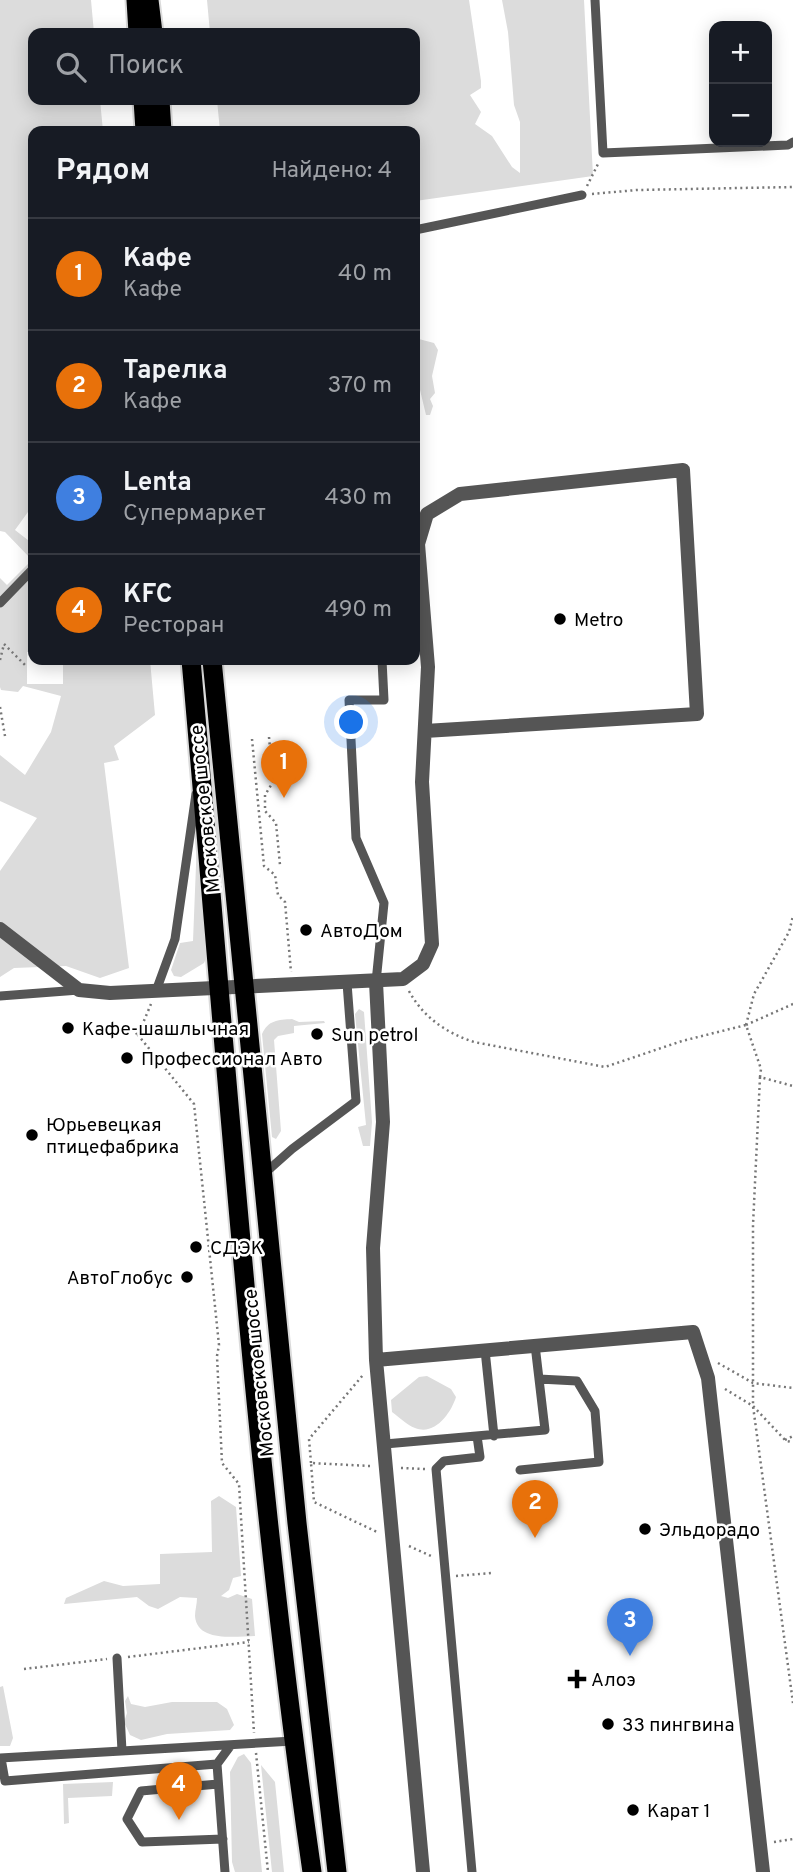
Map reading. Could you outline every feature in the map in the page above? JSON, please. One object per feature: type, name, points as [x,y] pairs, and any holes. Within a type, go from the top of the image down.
[{"type":"highway","points":[[136,0],[138,28]]},
{"type":"highway","points":[[149,0],[152,28]]},
{"type":"highway","points":[[143,105],[145,126]]},
{"type":"highway","points":[[160,105],[163,126]]},
{"type":"highway","name":"Московское шоссе","points":[[191,665],[250,1342],[293,1741],[312,1872]]},
{"type":"highway","name":"Московское шоссе","points":[[212,665],[261,1176],[313,1672],[337,1872]]},
{"type":"street","points":[[420,537],[427,514],[460,494],[683,470],[697,714],[425,731]]},
{"type":"street","points":[[0,929],[79,990],[110,993],[376,982],[403,979],[423,964],[432,944],[422,782],[428,667],[420,569]]},
{"type":"street","points":[[376,982],[383,1122],[373,1258],[376,1360],[422,1872]]},
{"type":"street","points":[[376,1360],[693,1332],[708,1378],[763,1872]]},
{"type":"lane","points":[[595,0],[603,153],[788,145],[793,142]]},
{"type":"lane","points":[[420,230],[582,195]]},
{"type":"lane","points":[[0,603],[28,574]]},
{"type":"lane","points":[[376,982],[383,903],[356,838],[349,700],[384,700],[382,665]]},
{"type":"lane","points":[[156,991],[175,939],[196,792],[199,750]]},
{"type":"lane","points":[[261,1176],[356,1101],[347,983]]},
{"type":"lane","points":[[0,996],[79,990]]},
{"type":"lane","points":[[385,1444],[545,1430],[535,1346]]},
{"type":"lane","points":[[485,1350],[494,1436]]},
{"type":"lane","points":[[520,1471],[599,1462],[595,1411],[577,1381],[539,1379]]},
{"type":"lane","points":[[472,1872],[436,1469],[444,1461],[480,1457],[477,1436]]},
{"type":"lane","points":[[117,1658],[122,1751]]},
{"type":"lane","points":[[217,1764],[5,1781],[1,1758],[293,1741]]},
{"type":"lane","points":[[225,1872],[217,1764],[232,1745]]},
{"type":"lane","points":[[218,1784],[141,1791],[127,1818],[142,1842],[222,1839]]},
{"type":"path","points":[[582,195],[603,153]]},
{"type":"path","points":[[582,195],[637,190],[793,187]]},
{"type":"path","points":[[0,660],[2,644]]},
{"type":"path","points":[[2,644],[27,667]]},
{"type":"path","points":[[0,707],[5,736]]},
{"type":"path","points":[[269,737],[273,782],[265,795],[265,805],[268,816],[276,823],[280,865]]},
{"type":"path","points":[[252,739],[264,866],[275,875],[278,895],[285,902],[292,985]]},
{"type":"path","points":[[258,805],[265,805]]},
{"type":"path","points":[[793,916],[789,932],[754,995],[746,1025],[761,1069],[753,1225],[753,1406],[793,1703]]},
{"type":"path","points":[[403,979],[423,1013],[455,1036],[605,1067],[682,1041],[746,1025],[793,1004]]},
{"type":"path","points":[[138,1035],[156,991]]},
{"type":"path","points":[[95,1030],[129,1026],[194,1104],[219,1345],[217,1356],[222,1463],[239,1484],[254,1744],[268,1872]]},
{"type":"path","points":[[760,1077],[793,1086]]},
{"type":"path","points":[[699,1352],[753,1383],[793,1388]]},
{"type":"path","points":[[314,1502],[309,1439],[376,1360]]},
{"type":"path","points":[[708,1378],[753,1406],[785,1440],[793,1443]]},
{"type":"path","points":[[785,1440],[793,1436]]},
{"type":"path","points":[[311,1464],[436,1469]]},
{"type":"path","points":[[445,1577],[491,1573]]},
{"type":"path","points":[[24,1670],[249,1642]]},
{"type":"path","points":[[760,1844],[793,1839]]},
{"type":"shaded area","points":[[0,0],[91,0],[94,28],[28,28],[28,105],[100,105],[103,126],[28,126],[28,512],[15,530],[28,540],[28,556],[5,532],[0,531]]},
{"type":"shaded area","points":[[207,0],[469,0],[481,81],[481,88],[470,95],[481,112],[475,124],[492,136],[512,167],[520,173],[520,122],[514,105],[508,32],[502,0],[584,0],[593,176],[420,200],[420,126],[220,126],[217,105],[420,105],[420,28],[210,28]]},
{"type":"shaded area","points":[[420,339],[434,343],[438,350],[432,376],[435,393],[430,399],[433,406],[430,415],[426,415],[420,390]]},
{"type":"shaded area","points":[[28,564],[27,684],[63,684],[63,665],[150,665],[155,715],[114,746],[119,760],[104,763],[129,968],[100,978],[66,966],[14,968],[0,977],[0,871],[37,818],[0,801],[0,755],[25,775],[51,732],[61,696],[23,686],[18,692],[1,690],[0,578],[7,585]]},
{"type":"shaded area","points":[[197,840],[209,952],[204,963],[181,977],[174,976],[171,970],[180,943],[193,941]]},
{"type":"shaded area","points":[[359,1009],[364,1012],[372,1122],[370,1146],[363,1146],[358,1127],[366,1125],[355,1014]]},
{"type":"shaded area","points":[[292,1019],[299,1022],[325,1023],[294,1026],[294,1033],[278,1036],[274,1040],[281,1131],[276,1139],[272,1137],[262,1034],[270,1023]]},
{"type":"shaded area","points":[[427,1376],[451,1389],[456,1397],[441,1422],[422,1430],[409,1425],[392,1412],[391,1400],[419,1377]]},
{"type":"shaded area","points":[[219,1496],[236,1507],[241,1576],[233,1578],[229,1590],[221,1596],[228,1598],[237,1594],[252,1599],[255,1636],[229,1637],[203,1631],[197,1625],[195,1616],[197,1598],[180,1597],[158,1609],[137,1597],[64,1604],[66,1598],[104,1581],[123,1586],[160,1584],[160,1554],[212,1552],[211,1501]]},
{"type":"shaded area","points":[[3,1686],[13,1738],[10,1746],[0,1746],[0,1687]]},
{"type":"shaded area","points":[[128,1696],[131,1704],[145,1707],[172,1702],[217,1702],[227,1709],[234,1725],[230,1730],[167,1734],[141,1740],[130,1735],[124,1722],[127,1713],[125,1701]]},
{"type":"shaded area","points":[[244,1754],[251,1763],[262,1872],[235,1872],[232,1862],[230,1772],[238,1757]]},
{"type":"shaded area","points":[[261,1765],[275,1782],[284,1872],[272,1872]]},
{"type":"shaded area","points":[[113,1782],[112,1796],[68,1798],[69,1823],[64,1824],[63,1784]]},
{"type":"place","name":"Metro","points":[[560,619]]},
{"type":"place","name":"Кафе","points":[[284,798]]},
{"type":"place","name":"АвтоДом","points":[[306,930]]},
{"type":"place","name":"Кафе-шашлычная","points":[[68,1028]]},
{"type":"place","name":"Sun petrol","points":[[317,1034]]},
{"type":"place","name":"Профессионал Авто","points":[[127,1058]]},
{"type":"place","name":"Юрьевецкая птицефабрика","points":[[32,1135]]},
{"type":"place","name":"СДЭК","points":[[196,1247]]},
{"type":"place","name":"АвтоГлобус","points":[[187,1277]]},
{"type":"place","name":"Эльдорадо","points":[[645,1529]]},
{"type":"place","name":"Тарелка","points":[[535,1538]]},
{"type":"place","name":"Lenta","points":[[630,1656]]},
{"type":"place","name":"Алоэ","points":[[577,1679]]},
{"type":"place","name":"33 пингвина","points":[[608,1724]]},
{"type":"place","name":"Карат 1","points":[[633,1810]]},
{"type":"place","name":"KFC","points":[[179,1820]]}]
